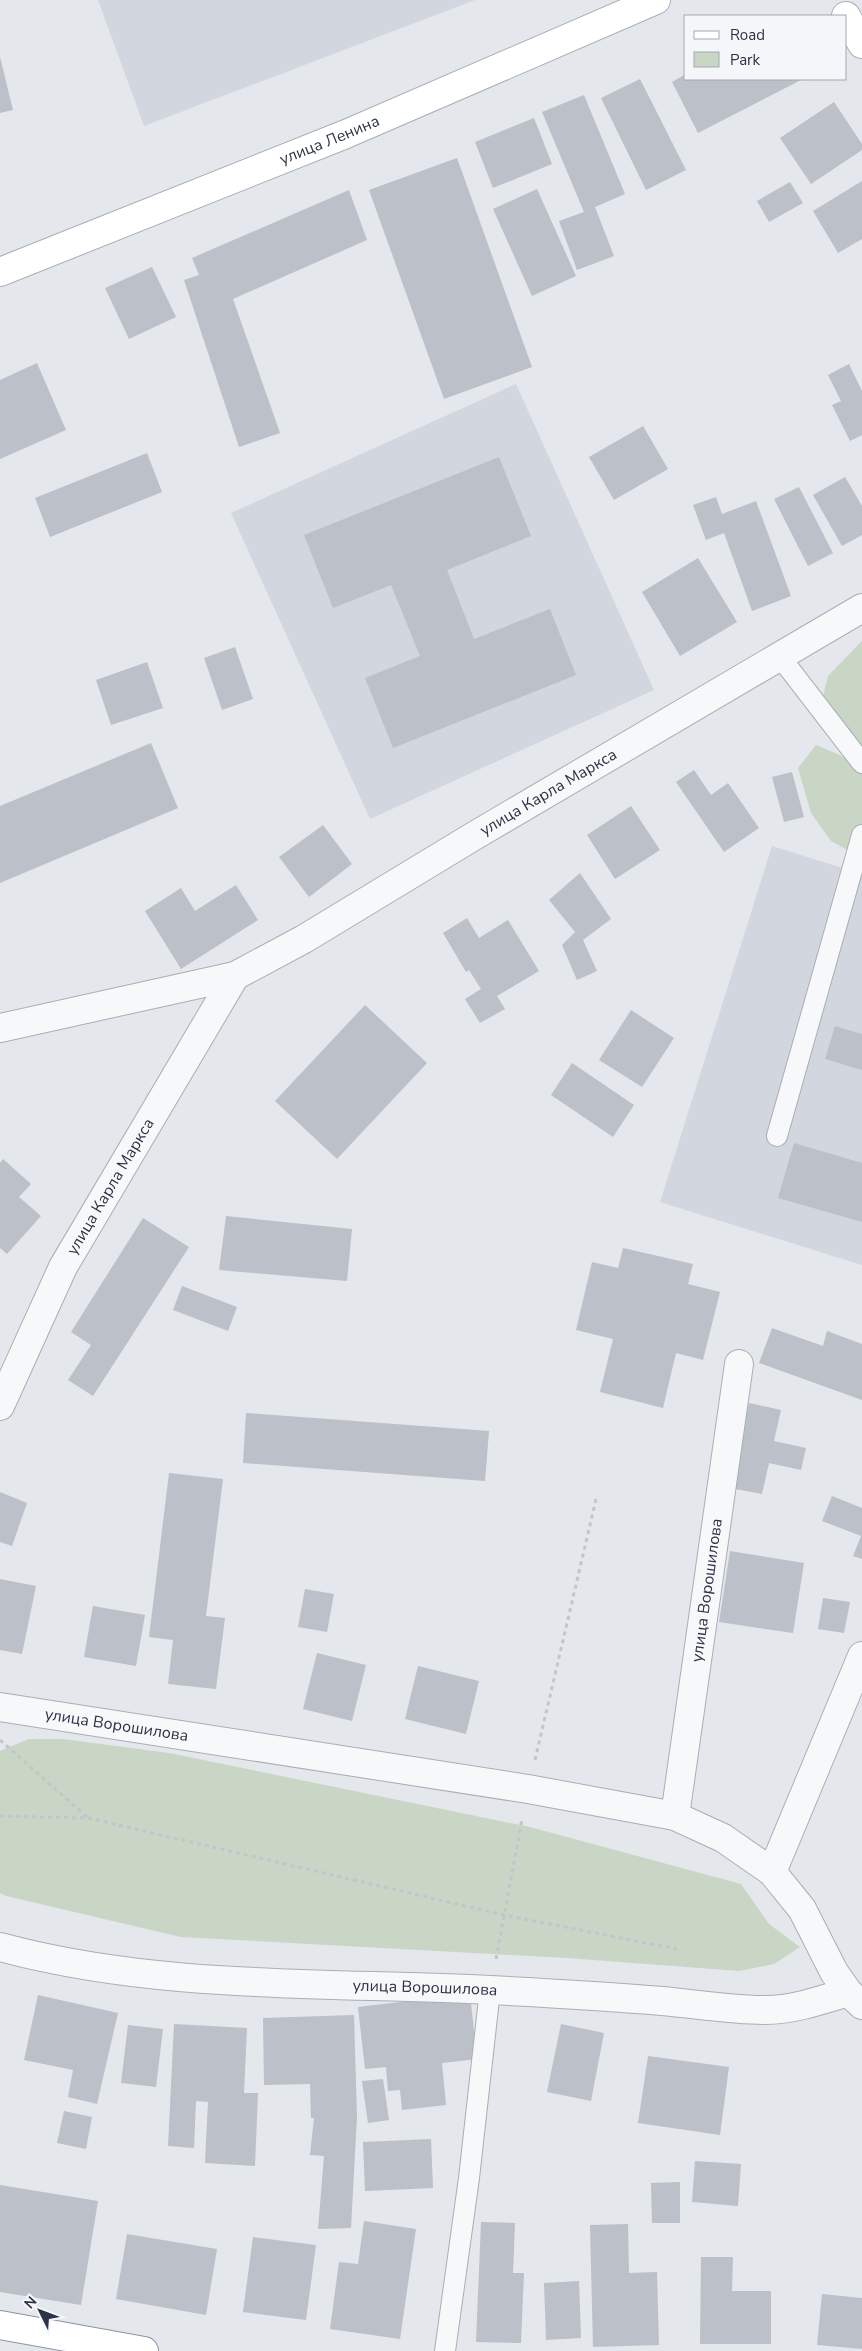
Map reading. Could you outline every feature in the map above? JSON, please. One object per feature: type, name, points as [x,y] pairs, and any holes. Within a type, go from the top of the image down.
[{"type":"main road","name":"улица Ленина","points":[[0,272],[337,138],[656,0]]},
{"type":"main road","points":[[836,0],[845,15]]},
{"type":"main road","points":[[847,18],[862,44]]},
{"type":"main road","points":[[0,2325],[144,2351]]},
{"type":"street","name":"улица Карла Маркса","points":[[0,1028],[235,976],[304,940],[474,836],[781,658],[862,608]]},
{"type":"street","name":"улица Карла Маркса","points":[[0,1406],[63,1267],[235,976]]},
{"type":"street","name":"улица Ворошилова","points":[[675,1816],[739,1364]]},
{"type":"street","points":[[772,1872],[862,1656]]},
{"type":"street","name":"улица Ворошилова","points":[[0,1707],[528,1789],[675,1816],[723,1838],[772,1872],[802,1909],[834,1972],[855,1999]]},
{"type":"street","name":"улица Ворошилова","points":[[0,1947],[44,1958],[114,1970],[260,1984],[490,1990],[766,2010],[855,1999]]},
{"type":"lane","points":[[781,658],[862,763]]},
{"type":"lane","points":[[777,1136],[862,835]]},
{"type":"lane","points":[[445,2351],[469,2178],[490,1990]]},
{"type":"path","points":[[490,1990],[528,1789],[597,1495]]},
{"type":"path","points":[[0,1740],[88,1818]]},
{"type":"path","points":[[0,1816],[88,1818],[504,1915],[677,1950]]},
{"type":"shaded area","points":[[98,0],[475,0],[144,126]]},
{"type":"shaded area","points":[[516,384],[654,690],[370,819],[231,513]]},
{"type":"shaded area","points":[[772,846],[862,874],[862,1265],[660,1202]]},
{"type":"green space","points":[[862,641],[862,858],[831,841],[811,813],[798,768],[816,745],[849,759],[822,700],[828,676]]},
{"type":"green space","points":[[29,1739],[63,1739],[169,1753],[530,1827],[741,1884],[769,1924],[800,1947],[774,1964],[739,1971],[567,1958],[181,1937],[6,1896],[0,1893],[0,1751]]},
{"type":"building","points":[[0,57],[13,110],[0,113]]},
{"type":"building","points":[[684,75],[684,80],[801,80],[698,133],[672,82]]},
{"type":"building","points":[[640,79],[686,170],[646,190],[601,98]]},
{"type":"building","points":[[584,95],[625,194],[595,207],[614,256],[577,270],[559,221],[584,212],[542,112]]},
{"type":"building","points":[[834,102],[862,144],[862,150],[811,184],[780,138]]},
{"type":"building","points":[[534,118],[552,164],[493,188],[475,142]]},
{"type":"building","points":[[457,158],[532,367],[444,399],[369,190]]},
{"type":"building","points":[[862,181],[862,239],[838,253],[813,211]]},
{"type":"building","points":[[790,182],[803,203],[769,222],[757,201]]},
{"type":"building","points":[[537,189],[576,276],[532,296],[493,209]]},
{"type":"building","points":[[349,190],[367,240],[233,299],[280,433],[239,447],[184,280],[199,275],[192,258]]},
{"type":"building","points":[[152,267],[176,317],[129,339],[105,288]]},
{"type":"building","points":[[37,363],[66,430],[0,459],[0,380]]},
{"type":"building","points":[[849,364],[862,391],[862,435],[850,441],[832,405],[841,401],[828,375]]},
{"type":"building","points":[[643,426],[668,469],[614,500],[589,457]]},
{"type":"building","points":[[147,453],[162,492],[50,537],[35,498]]},
{"type":"building","points":[[499,457],[531,536],[447,570],[474,639],[550,609],[576,675],[393,748],[365,678],[420,656],[391,585],[333,608],[304,535]]},
{"type":"building","points":[[845,477],[862,506],[862,535],[842,546],[813,495]]},
{"type":"building","points":[[799,487],[833,553],[808,566],[774,499]]},
{"type":"building","points":[[716,497],[722,514],[756,501],[791,596],[752,611],[724,533],[706,540],[693,505]]},
{"type":"building","points":[[698,558],[737,622],[680,656],[642,592]]},
{"type":"building","points":[[235,647],[253,699],[222,710],[204,658]]},
{"type":"building","points":[[147,662],[163,708],[111,725],[96,680]]},
{"type":"building","points":[[151,743],[178,808],[0,883],[0,806]]},
{"type":"building","points":[[694,770],[711,795],[728,783],[759,828],[724,852],[676,782]]},
{"type":"building","points":[[792,772],[804,817],[784,822],[772,777]]},
{"type":"building","points":[[631,806],[660,850],[615,879],[587,835]]},
{"type":"building","points":[[323,825],[352,864],[309,897],[279,857]]},
{"type":"building","points":[[580,873],[611,919],[583,940],[597,971],[577,980],[562,945],[575,932],[549,900]]},
{"type":"building","points":[[236,885],[258,920],[181,969],[145,911],[181,888],[195,911]]},
{"type":"building","points":[[467,918],[479,938],[508,920],[539,971],[497,996],[505,1009],[480,1023],[465,999],[481,989],[469,970],[466,972],[443,933]]},
{"type":"building","points":[[365,1005],[427,1063],[337,1159],[275,1101]]},
{"type":"building","points":[[631,1010],[674,1038],[642,1087],[599,1060]]},
{"type":"building","points":[[835,1026],[862,1034],[862,1070],[825,1059]]},
{"type":"building","points":[[572,1063],[634,1105],[613,1137],[551,1095]]},
{"type":"building","points":[[794,1143],[862,1163],[862,1222],[778,1198]]},
{"type":"building","points":[[3,1159],[31,1184],[19,1197],[41,1216],[7,1254],[0,1248],[0,1163]]},
{"type":"building","points":[[226,1216],[352,1229],[347,1281],[219,1270]]},
{"type":"building","points":[[143,1218],[189,1247],[93,1396],[68,1380],[91,1345],[71,1332]]},
{"type":"building","points":[[623,1248],[693,1264],[688,1284],[720,1292],[703,1360],[676,1353],[663,1408],[600,1392],[613,1339],[576,1330],[592,1262],[618,1268]]},
{"type":"building","points":[[182,1286],[237,1307],[228,1331],[173,1310]]},
{"type":"building","points":[[772,1328],[823,1346],[827,1331],[862,1344],[862,1400],[759,1363]]},
{"type":"building","points":[[749,1403],[781,1410],[774,1441],[806,1448],[801,1470],[769,1463],[762,1494],[730,1488]]},
{"type":"building","points":[[246,1413],[489,1431],[485,1481],[243,1463]]},
{"type":"building","points":[[169,1473],[223,1479],[206,1616],[225,1618],[216,1689],[168,1684],[173,1640],[149,1637]]},
{"type":"building","points":[[0,1492],[27,1503],[12,1546],[0,1542]]},
{"type":"building","points":[[832,1496],[862,1508],[862,1559],[853,1556],[861,1536],[822,1521]]},
{"type":"building","points":[[730,1551],[804,1563],[793,1633],[719,1622]]},
{"type":"building","points":[[0,1579],[36,1586],[22,1654],[0,1650]]},
{"type":"building","points":[[305,1589],[334,1594],[327,1632],[298,1627]]},
{"type":"building","points":[[823,1598],[850,1602],[844,1633],[818,1629]]},
{"type":"building","points":[[93,1606],[145,1615],[136,1666],[84,1657]]},
{"type":"building","points":[[317,1653],[366,1665],[352,1721],[303,1709]]},
{"type":"building","points":[[418,1666],[479,1681],[466,1734],[405,1719]]},
{"type":"building","points":[[470,1994],[477,2059],[442,2063],[446,2105],[402,2110],[400,2090],[388,2091],[386,2067],[365,2069],[358,2007]]},
{"type":"building","points":[[38,1995],[118,2013],[97,2104],[68,2097],[73,2070],[24,2060]]},
{"type":"building","points":[[354,2015],[357,2117],[351,2228],[318,2229],[324,2156],[310,2155],[314,2118],[311,2118],[310,2084],[264,2085],[263,2018]]},
{"type":"building","points":[[174,2024],[247,2028],[244,2093],[258,2093],[255,2166],[205,2163],[208,2102],[196,2101],[194,2148],[168,2146]]},
{"type":"building","points":[[561,2024],[604,2033],[591,2101],[547,2092]]},
{"type":"building","points":[[128,2025],[163,2029],[156,2087],[121,2083]]},
{"type":"building","points":[[648,2056],[729,2067],[720,2135],[638,2123]]},
{"type":"building","points":[[383,2079],[389,2120],[368,2123],[362,2081]]},
{"type":"building","points":[[64,2111],[92,2117],[86,2149],[57,2143]]},
{"type":"building","points":[[431,2139],[433,2188],[365,2191],[363,2142]]},
{"type":"building","points":[[695,2161],[741,2164],[738,2206],[692,2202]]},
{"type":"building","points":[[680,2182],[680,2223],[652,2223],[651,2183]]},
{"type":"building","points":[[0,2185],[98,2201],[81,2305],[0,2292]]},
{"type":"building","points":[[364,2221],[416,2229],[400,2339],[330,2329],[339,2262],[358,2264]]},
{"type":"building","points":[[481,2222],[515,2223],[513,2273],[524,2273],[521,2343],[476,2342]]},
{"type":"building","points":[[628,2224],[629,2273],[657,2272],[659,2345],[593,2347],[590,2225]]},
{"type":"building","points":[[127,2234],[217,2249],[206,2315],[116,2299]]},
{"type":"building","points":[[253,2237],[316,2245],[306,2320],[243,2312]]},
{"type":"building","points":[[701,2257],[733,2257],[732,2291],[771,2291],[771,2344],[700,2344]]},
{"type":"building","points":[[579,2281],[581,2338],[546,2340],[544,2283]]},
{"type":"building","points":[[822,2294],[862,2298],[862,2349],[817,2345]]}]
